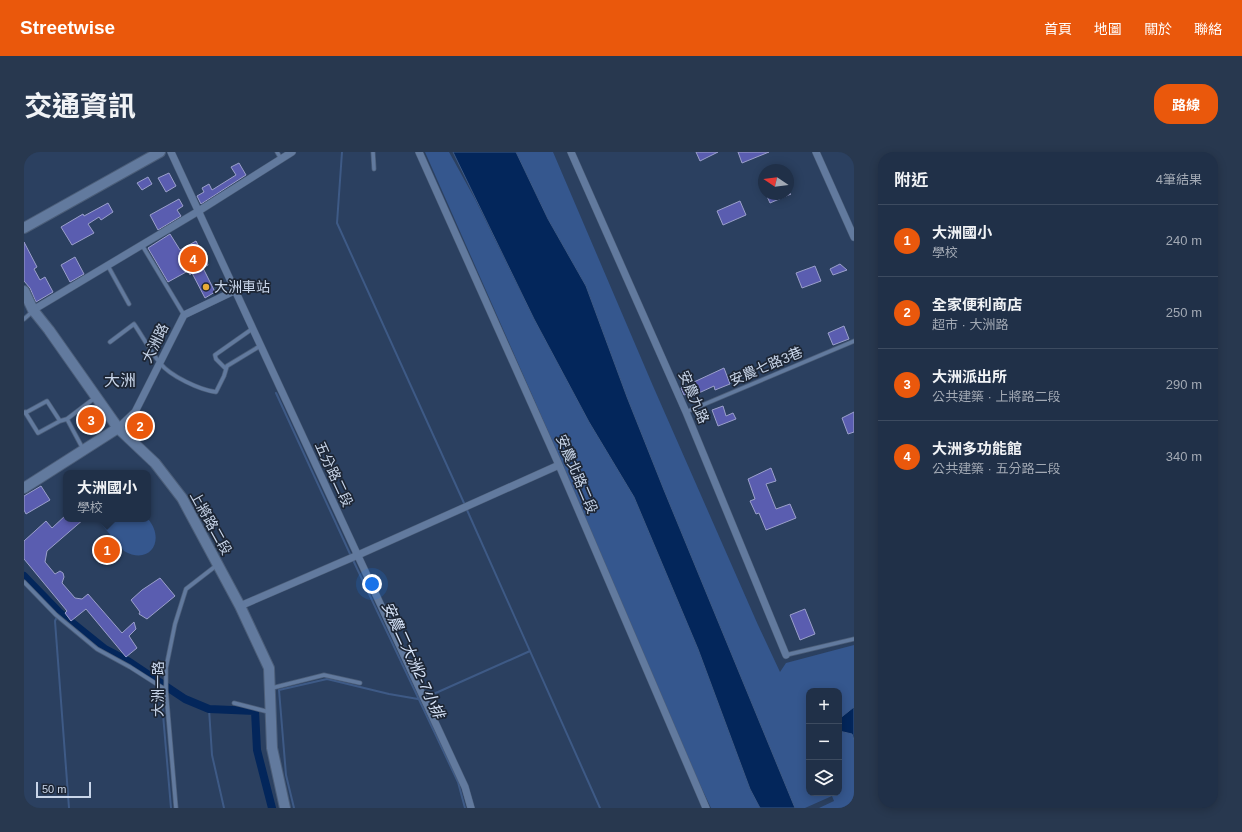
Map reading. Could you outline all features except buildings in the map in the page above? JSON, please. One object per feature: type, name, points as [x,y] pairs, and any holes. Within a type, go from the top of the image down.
[{"type":"main road","points":[[24,228],[160,152]]},
{"type":"main road","name":"上將路二段","points":[[24,291],[33,310],[49,330],[118,428],[155,463],[182,498],[240,606],[269,668],[272,748],[285,808]]},
{"type":"main road","points":[[24,488],[118,428]]},
{"type":"street","name":"五分路二段","points":[[171,152],[197,212],[465,787],[471,808]]},
{"type":"street","points":[[33,310],[197,212],[279,155],[292,152]]},
{"type":"street","name":"安農北路二段","points":[[419,152],[559,465],[706,808]]},
{"type":"street","name":"安農九路","points":[[571,152],[686,412],[786,656]]},
{"type":"street","points":[[816,152],[854,237]]},
{"type":"street","name":"大洲路","points":[[118,428],[135,412],[184,315],[234,291]]},
{"type":"street","points":[[240,606],[358,556],[559,465]]},
{"type":"lane","points":[[373,152],[374,169]]},
{"type":"lane","points":[[142,245],[184,315]]},
{"type":"lane","points":[[108,266],[129,304]]},
{"type":"lane","points":[[24,319],[33,310]]},
{"type":"lane","points":[[110,342],[134,324],[160,364],[173,374],[206,391],[216,392],[227,366],[260,346]]},
{"type":"lane","points":[[226,369],[216,360],[215,355],[252,329]]},
{"type":"lane","name":"安農七路3巷","points":[[686,412],[854,341]]},
{"type":"lane","points":[[60,421],[47,401],[25,413],[38,433],[66,419],[96,397]]},
{"type":"lane","points":[[66,419],[84,450]]},
{"type":"lane","name":"大洲一路","points":[[176,808],[166,690],[166,668],[175,624],[186,589],[218,564]]},
{"type":"lane","points":[[24,582],[56,614],[97,648],[130,666],[166,690]]},
{"type":"lane","points":[[786,656],[854,639]]},
{"type":"lane","points":[[270,688],[324,675],[360,683]]},
{"type":"lane","points":[[234,703],[270,712]]},
{"type":"shaded area","points":[[425,152],[449,152],[475,199],[534,319],[589,422],[634,497],[698,649],[750,789],[760,808],[711,808],[692,768],[562,463]]},
{"type":"shaded area","points":[[453,152],[516,152],[548,219],[586,286],[627,397],[664,490],[795,808],[760,808],[750,789],[698,649],[634,497],[589,422],[534,319]]},
{"type":"shaded area","points":[[516,152],[553,152],[653,386],[780,672],[786,663],[854,645],[854,808],[819,808],[834,801],[832,796],[805,808],[795,808],[664,490],[627,397],[586,286],[548,219]]},
{"type":"shaded area","points":[[100,522],[150,522],[156,535],[155,542],[148,553],[133,555],[124,551]]},
{"type":"shaded area","points":[[854,707],[854,740],[852,734],[842,732],[842,717]]},
{"type":"waterway","points":[[342,152],[337,223],[464,503]]},
{"type":"waterway","name":"安農二大洲2-7小排","points":[[276,393],[351,556]]},
{"type":"waterway","points":[[467,510],[600,808]]},
{"type":"waterway","name":"安農二大洲2-7小排","points":[[353,560],[458,782],[465,808]]},
{"type":"waterway","points":[[24,576],[59,612],[105,649],[128,661],[185,699],[209,709],[255,711],[257,750],[272,808]]},
{"type":"waterway","points":[[59,612],[55,621],[69,808]]},
{"type":"waterway","points":[[294,808],[286,775],[279,690],[327,679],[389,694],[418,699],[438,692],[530,651]]},
{"type":"waterway","points":[[156,679],[161,691],[171,808]]},
{"type":"waterway","points":[[209,709],[212,755],[224,808]]},
{"type":"place","name":"大洲多功能館","points":[[193,259]]},
{"type":"place","name":"大洲車站","points":[[206,287]]},
{"type":"place","name":"大洲派出所","points":[[91,420]]},
{"type":"place","name":"全家便利商店","points":[[140,426]]},
{"type":"place","name":"大洲國小","points":[[107,550]]},
{"type":"district","name":"大洲","points":[[120,380]]}]
